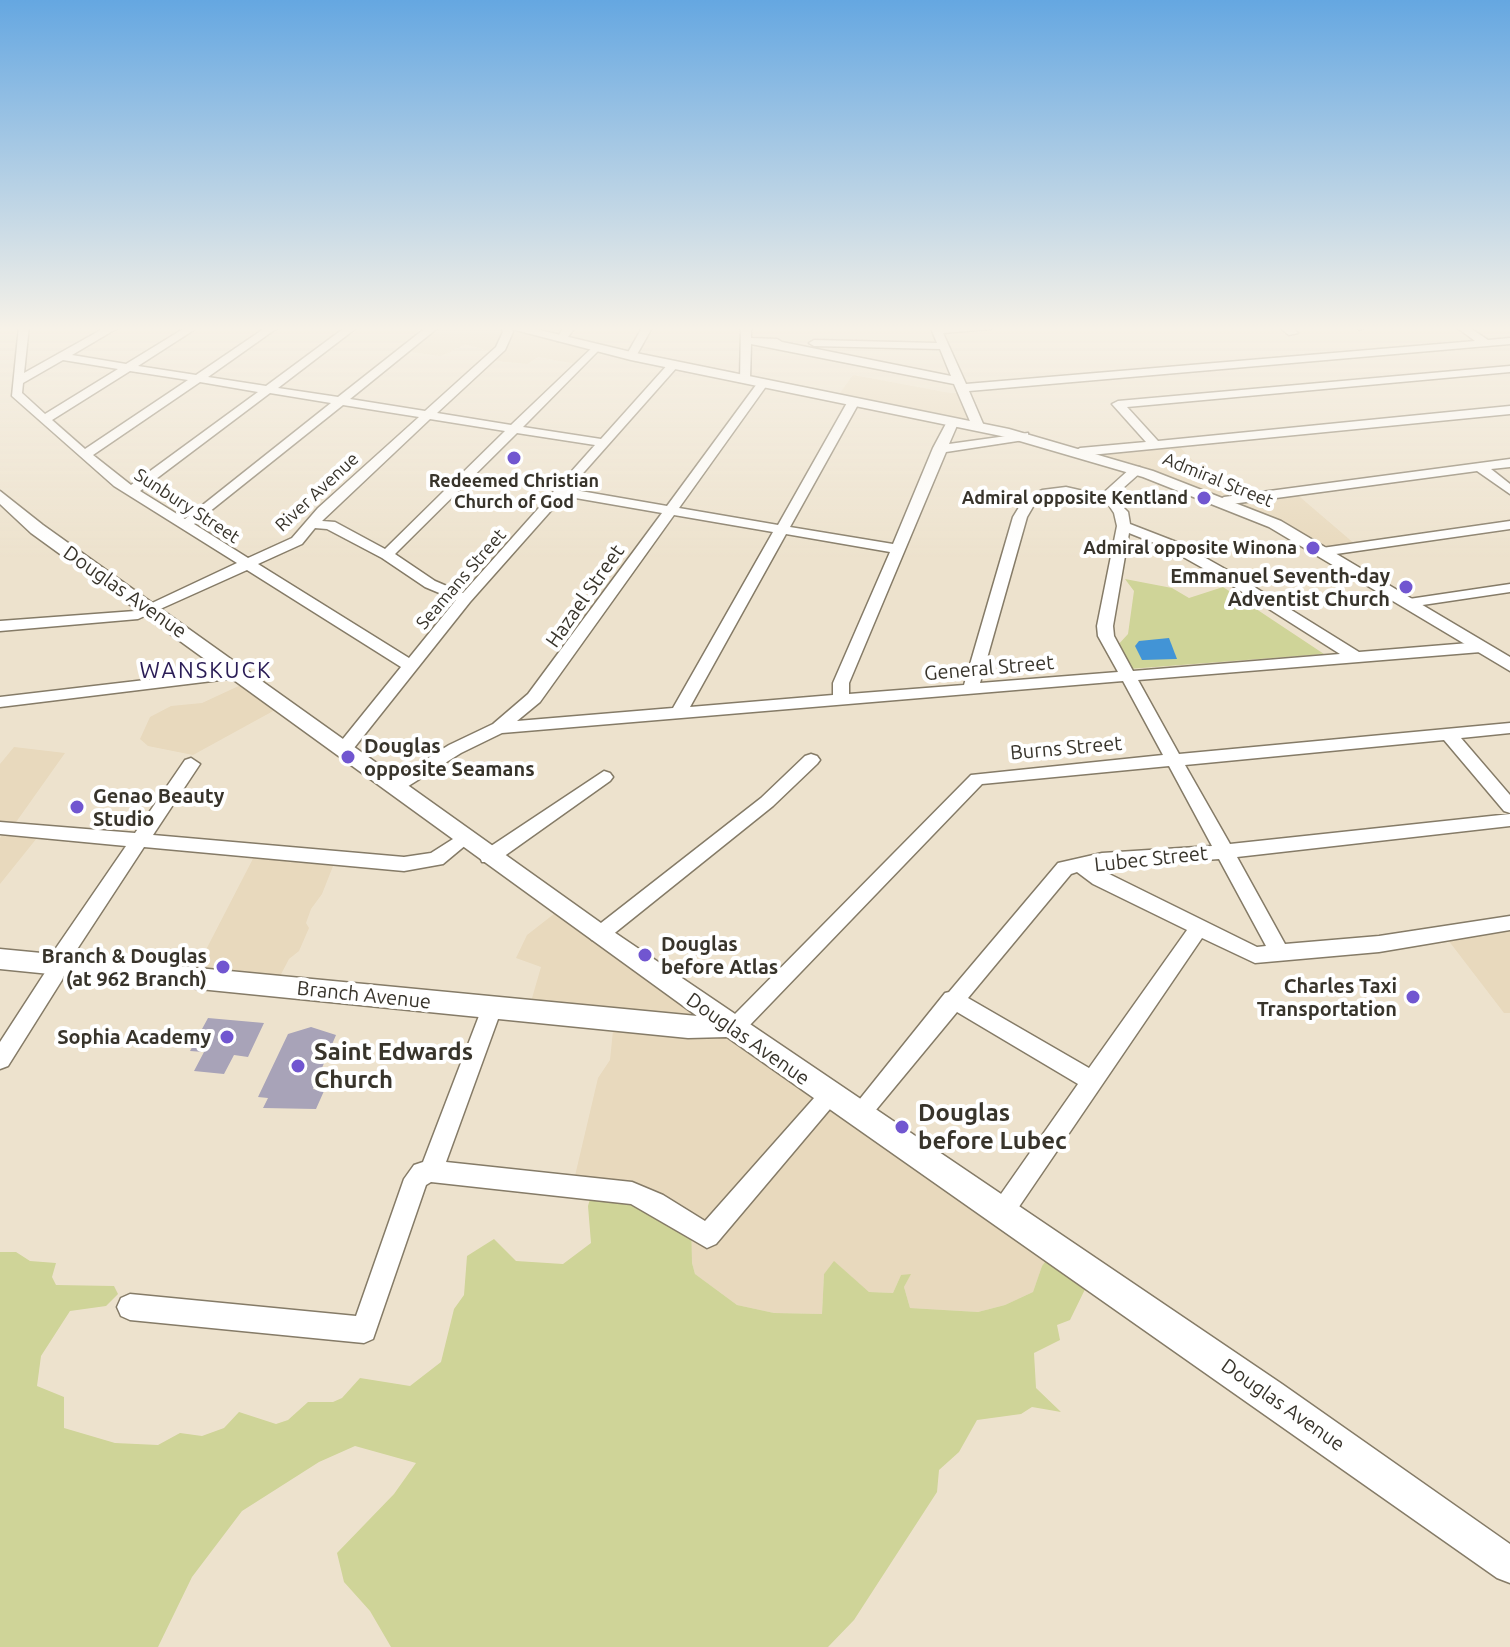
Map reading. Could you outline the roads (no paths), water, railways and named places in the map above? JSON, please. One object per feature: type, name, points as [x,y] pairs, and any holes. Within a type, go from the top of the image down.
[{"type":"main road","name":"Admiral Street","points":[[863,403],[1024,436],[1224,501],[1275,524],[1509,663]]},
{"type":"main road","name":"Douglas Avenue","points":[[0,496],[14,512],[599,935],[1510,1565]]},
{"type":"main road","name":"Branch Avenue","points":[[0,959],[688,1027],[728,1026]]},
{"type":"street","name":"Sunbury Street","points":[[26,403],[131,491],[410,666]]},
{"type":"street","points":[[45,419],[71,403]]},
{"type":"street","points":[[85,455],[161,403]]},
{"type":"street","points":[[131,491],[251,403]]},
{"type":"street","points":[[185,525],[337,403]]},
{"type":"street","points":[[344,403],[604,443]]},
{"type":"street","name":"River Avenue","points":[[0,626],[138,615],[297,541],[311,524],[440,403]]},
{"type":"street","points":[[387,555],[538,403]]},
{"type":"street","name":"Seamans Street","points":[[344,749],[465,599],[640,403]]},
{"type":"street","name":"Hazael Street","points":[[396,786],[455,749],[499,728],[534,698],[749,403]]},
{"type":"street","points":[[677,715],[853,403]]},
{"type":"street","points":[[968,403],[978,426]]},
{"type":"street","points":[[1123,403],[1154,443]]},
{"type":"street","points":[[1080,452],[1510,410]]},
{"type":"street","points":[[841,701],[841,683],[953,421]]},
{"type":"street","points":[[939,448],[958,448],[1024,436]]},
{"type":"street","points":[[1224,501],[1510,463]]},
{"type":"street","points":[[1480,467],[1510,490]]},
{"type":"street","points":[[1105,498],[1136,470]]},
{"type":"street","points":[[562,492],[896,549]]},
{"type":"street","points":[[970,691],[1020,517],[1029,502],[1054,492],[1088,493],[1105,498],[1119,508],[1124,526],[1105,626],[1126,677],[1280,953]]},
{"type":"street","points":[[311,524],[330,525],[387,555],[430,584],[465,599]]},
{"type":"street","points":[[1322,552],[1510,525]]},
{"type":"street","points":[[1124,526],[1152,536],[1210,566],[1357,658]]},
{"type":"street","points":[[1409,603],[1510,588]]},
{"type":"street","name":"General Street","points":[[499,728],[1481,647]]},
{"type":"street","points":[[0,702],[239,674]]},
{"type":"street","name":"Burns Street","points":[[728,1026],[741,1021],[977,779],[1510,728]]},
{"type":"street","points":[[1448,733],[1510,807]]},
{"type":"street","points":[[599,935],[767,802],[811,760]]},
{"type":"street","points":[[0,1060],[191,764]]},
{"type":"street","points":[[489,857],[604,777]]},
{"type":"street","name":"Lubec Street","points":[[858,1115],[952,999],[1065,868],[1102,860],[1222,852],[1510,820]]},
{"type":"street","points":[[0,828],[404,864],[436,859],[464,839]]},
{"type":"street","points":[[1081,866],[1198,929],[1255,955],[1379,944],[1510,923]]},
{"type":"street","points":[[1002,1212],[1198,929]]},
{"type":"street","points":[[952,999],[1091,1080]]},
{"type":"street","points":[[431,1171],[492,1008]]},
{"type":"street","points":[[130,1307],[364,1330],[416,1179],[422,1173],[431,1171],[632,1193],[655,1203],[707,1236],[830,1096]]},
{"type":"water","points":[[1169,638],[1177,659],[1142,660],[1135,646],[1139,641]]},
{"type":"place","name":"Redeemed Christian Church of God","points":[[514,458]]},
{"type":"place","name":"Admiral opposite Kentland","points":[[1204,498]]},
{"type":"place","name":"Admiral opposite Winona","points":[[1313,548]]},
{"type":"place","name":"Emmanuel Seventh-day Adventist Church","points":[[1406,587]]},
{"type":"place","name":"Douglas opposite Seamans","points":[[348,757]]},
{"type":"place","name":"Genao Beauty Studio","points":[[77,807]]},
{"type":"place","name":"Douglas before Atlas","points":[[645,955]]},
{"type":"place","name":"Branch & Douglas (at 962 Branch)","points":[[223,967]]},
{"type":"place","name":"Charles Taxi Transportation","points":[[1413,997]]},
{"type":"place","name":"Sophia Academy","points":[[227,1037]]},
{"type":"place","name":"Saint Edwards Church","points":[[298,1066]]},
{"type":"place","name":"Douglas before Lubec","points":[[902,1127]]},
{"type":"district","name":"WANSKUCK","points":[[206,671]]}]
